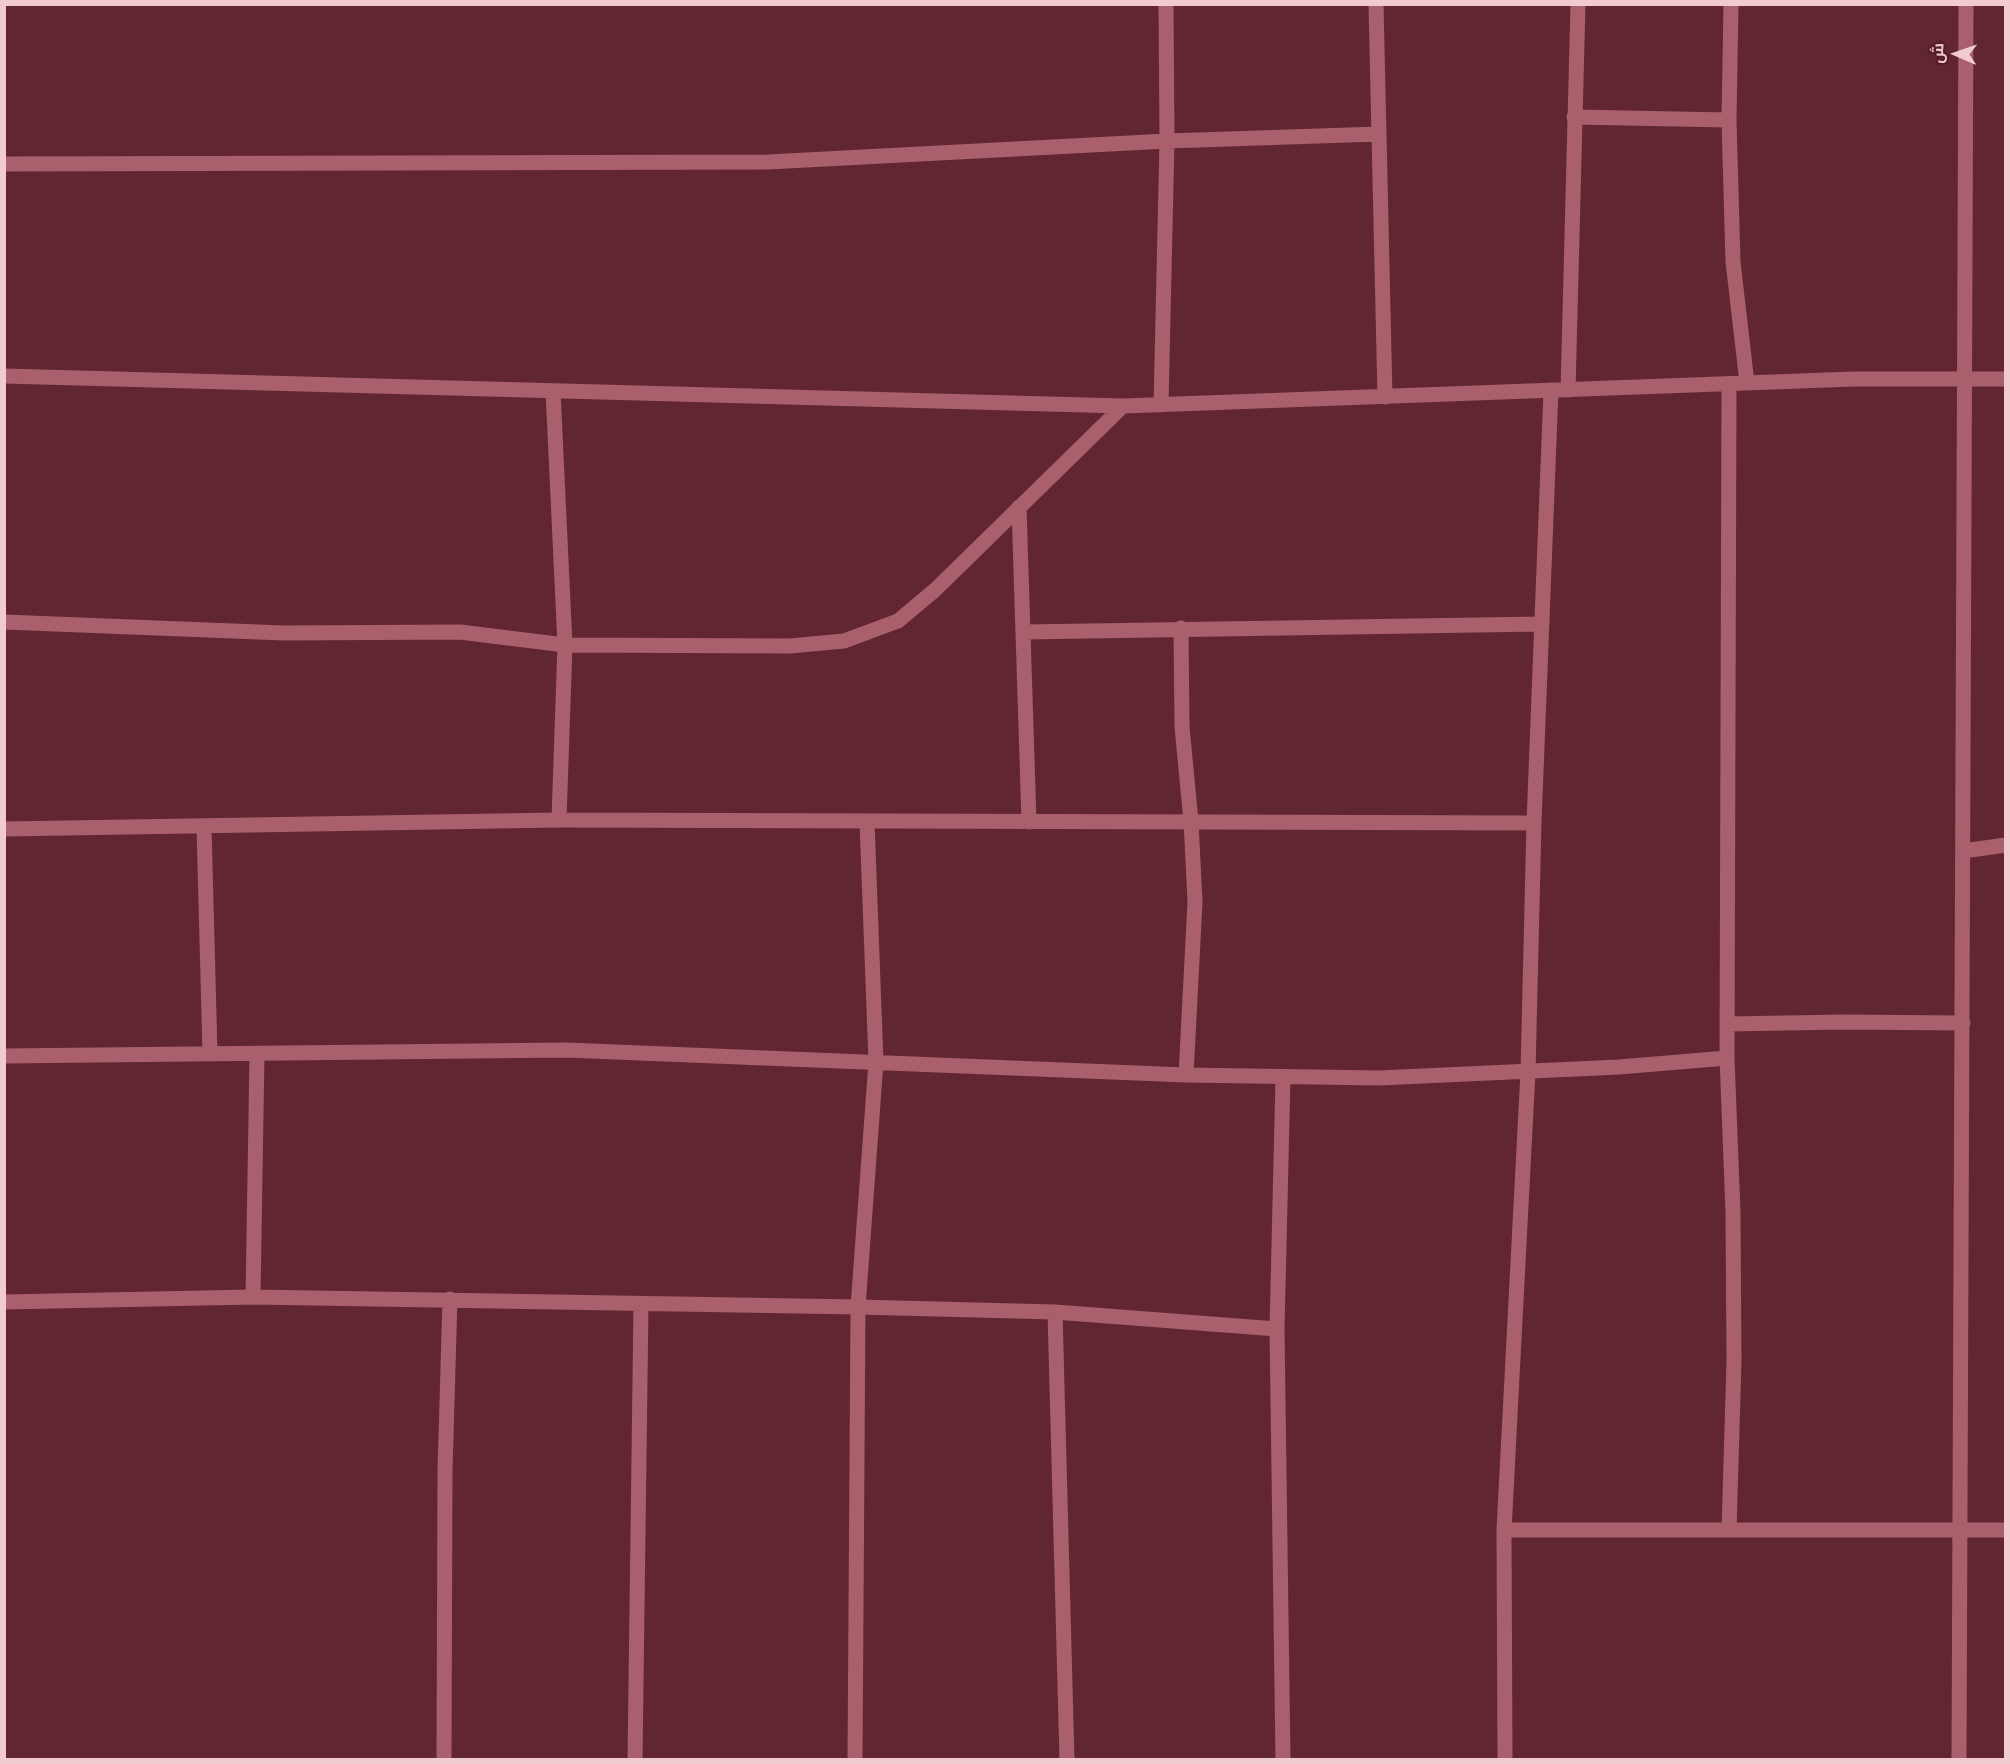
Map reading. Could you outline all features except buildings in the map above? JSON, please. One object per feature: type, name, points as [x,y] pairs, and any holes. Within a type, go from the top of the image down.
[{"type":"street","points":[[1161,405],[1167,141],[1166,4]]},
{"type":"street","points":[[1376,4],[1384,397]]},
{"type":"street","points":[[1568,390],[1578,4]]},
{"type":"street","points":[[1731,4],[1729,120],[1733,262],[1747,383]]},
{"type":"street","points":[[1959,1760],[1962,1529],[1966,4]]},
{"type":"street","points":[[1574,117],[1729,120]]},
{"type":"street","points":[[4,164],[768,162],[1167,141],[1379,134]]},
{"type":"street","points":[[4,376],[1122,406],[1747,383],[2006,379]]},
{"type":"street","points":[[1729,384],[1727,1058],[1733,1212],[1734,1361],[1729,1530]]},
{"type":"street","points":[[1505,1760],[1504,1530],[1528,1072],[1534,824],[1551,390]]},
{"type":"street","points":[[554,391],[565,645],[559,820]]},
{"type":"street","points":[[4,622],[284,633],[460,632],[565,645],[790,646],[844,641],[898,621],[935,590],[1122,406]]},
{"type":"street","points":[[1019,507],[1029,822]]},
{"type":"street","points":[[1024,632],[1542,624]]},
{"type":"street","points":[[1181,628],[1182,727],[1191,821],[1195,902],[1186,1075]]},
{"type":"street","points":[[4,829],[559,820],[1534,824]]},
{"type":"street","points":[[855,1760],[858,1307],[876,1062],[867,822]]},
{"type":"street","points":[[204,827],[210,1053]]},
{"type":"street","points":[[1963,851],[2006,845]]},
{"type":"street","points":[[1728,1024],[1963,1023]]},
{"type":"street","points":[[4,1056],[566,1050],[1186,1075],[1379,1078],[1528,1072],[1727,1058]]},
{"type":"street","points":[[253,1297],[257,1054]]},
{"type":"street","points":[[1283,1077],[1277,1329],[1283,1760]]},
{"type":"street","points":[[4,1302],[253,1297],[858,1307],[1055,1312],[1277,1329]]},
{"type":"street","points":[[444,1760],[445,1470],[450,1299]]},
{"type":"street","points":[[635,1760],[641,1304]]},
{"type":"street","points":[[1055,1312],[1067,1760]]},
{"type":"street","points":[[1504,1530],[2006,1530]]}]
